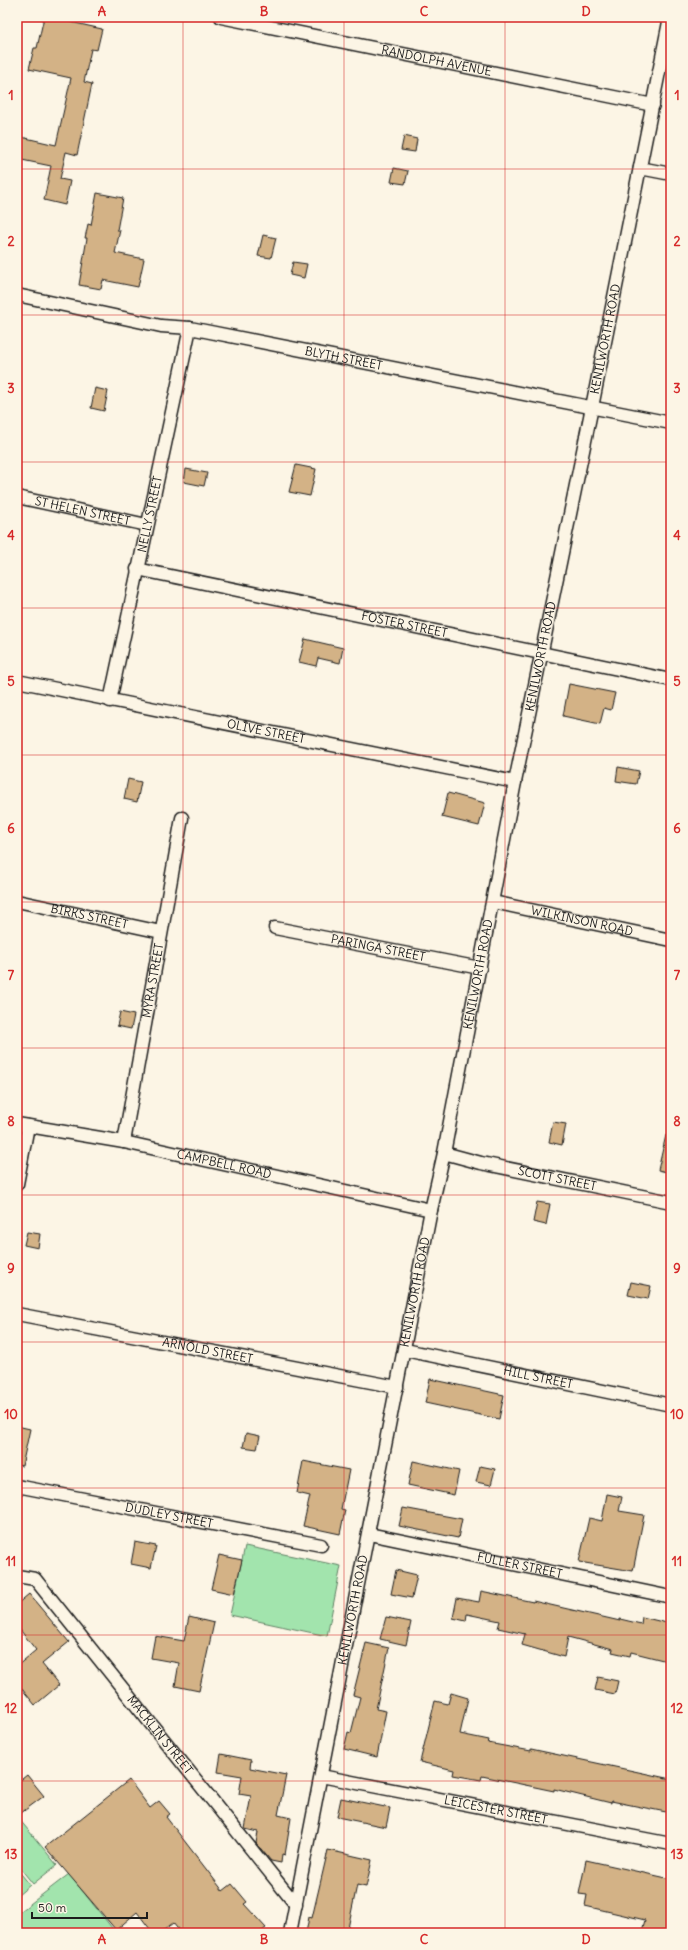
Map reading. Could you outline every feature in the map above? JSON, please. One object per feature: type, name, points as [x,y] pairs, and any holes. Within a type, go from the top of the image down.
[{"type":"street","name":"RANDOLPH AVENUE","points":[[220,17],[653,105]]},
{"type":"street","name":"KENILWORTH ROAD","points":[[290,1933],[431,1210],[444,1153],[515,782],[670,17]]},
{"type":"street","points":[[640,168],[671,174]]},
{"type":"street","name":"BLYTH STREET","points":[[17,295],[160,326],[190,328],[671,423]]},
{"type":"street","name":"NELLY STREET","points":[[110,701],[137,569],[148,525],[190,328]]},
{"type":"street","name":"ST HELEN STREET","points":[[17,497],[148,525]]},
{"type":"street","name":"FOSTER STREET","points":[[137,569],[671,680]]},
{"type":"street","name":"OLIVE STREET","points":[[17,681],[515,782]]},
{"type":"street","name":"MYRA STREET","points":[[124,1142],[182,818]]},
{"type":"street","name":"BIRKS STREET","points":[[17,901],[161,932]]},
{"type":"street","name":"WILKINSON ROAD","points":[[492,902],[671,940]]},
{"type":"street","name":"PARINGA STREET","points":[[275,928],[480,968]]},
{"type":"street","points":[[17,1184],[22,1125]]},
{"type":"street","name":"CAMPBELL ROAD","points":[[22,1125],[124,1142],[431,1210]]},
{"type":"street","name":"SCOTT STREET","points":[[444,1153],[481,1163],[671,1202]]},
{"type":"street","name":"ARNOLD STREET","points":[[17,1314],[397,1387]]},
{"type":"street","name":"HILL STREET","points":[[404,1350],[671,1405]]},
{"type":"street","name":"DUDLEY STREET","points":[[17,1486],[321,1545]]},
{"type":"street","name":"FULLER STREET","points":[[368,1534],[671,1597]]},
{"type":"street","name":"MACKLIN STREET","points":[[17,1576],[35,1579],[296,1905]]},
{"type":"street","name":"LEICESTER STREET","points":[[321,1776],[671,1844]]},
{"type":"green space","points":[[245,1546],[341,1566],[327,1636],[230,1615]]},
{"type":"green space","points":[[19,1819],[57,1865],[33,1884],[17,1864],[17,1821]]},
{"type":"green space","points":[[17,1869],[30,1885],[17,1896]]},
{"type":"green space","points":[[69,1874],[116,1933],[17,1933],[17,1914]]},
{"type":"building","points":[[44,17],[58,17],[66,19],[66,21],[102,29],[97,50],[91,49],[84,82],[92,84],[77,155],[66,152],[60,179],[70,181],[65,205],[44,200],[51,166],[17,159],[17,136],[56,145],[71,78],[29,69],[34,48],[37,48]]},
{"type":"building","points":[[404,136],[417,139],[415,152],[401,150]]},
{"type":"building","points":[[394,168],[408,171],[405,184],[391,182]]},
{"type":"building","points":[[97,193],[123,198],[117,230],[120,230],[115,253],[144,259],[138,287],[103,280],[101,289],[79,285],[87,238],[85,238],[88,224],[91,225]]},
{"type":"building","points":[[263,235],[276,238],[271,258],[258,256]]},
{"type":"building","points":[[293,262],[307,264],[304,278],[290,275]]},
{"type":"building","points":[[95,388],[108,391],[104,411],[91,408]]},
{"type":"building","points":[[296,465],[316,469],[310,496],[289,492]]},
{"type":"building","points":[[186,469],[207,473],[204,486],[184,482]]},
{"type":"building","points":[[305,639],[343,648],[340,663],[318,658],[316,666],[299,662]]},
{"type":"building","points":[[569,684],[615,693],[611,710],[604,708],[600,724],[563,716]]},
{"type":"building","points":[[618,767],[639,771],[636,784],[616,781]]},
{"type":"building","points":[[128,779],[141,782],[137,802],[124,799]]},
{"type":"building","points":[[448,793],[485,803],[479,826],[442,817]]},
{"type":"building","points":[[120,1012],[134,1015],[131,1029],[117,1026]]},
{"type":"building","points":[[553,1122],[566,1124],[562,1145],[549,1142]]},
{"type":"building","points":[[666,1135],[671,1135],[671,1173],[658,1170]]},
{"type":"building","points":[[537,1202],[550,1204],[546,1225],[533,1222]]},
{"type":"building","points":[[27,1232],[40,1234],[38,1248],[24,1245]]},
{"type":"building","points":[[631,1282],[651,1286],[648,1299],[628,1295]]},
{"type":"building","points":[[430,1379],[504,1395],[499,1419],[425,1403]]},
{"type":"building","points":[[17,1426],[30,1429],[22,1466],[17,1465]]},
{"type":"building","points":[[246,1433],[260,1436],[257,1449],[243,1447]]},
{"type":"building","points":[[303,1461],[349,1470],[341,1509],[345,1510],[340,1534],[303,1526],[310,1496],[297,1493]]},
{"type":"building","points":[[413,1461],[459,1471],[454,1495],[408,1485]]},
{"type":"building","points":[[480,1466],[495,1469],[491,1485],[476,1482]]},
{"type":"building","points":[[607,1494],[622,1497],[619,1511],[644,1515],[633,1571],[579,1562],[589,1518],[602,1521]]},
{"type":"building","points":[[403,1508],[462,1519],[458,1538],[399,1526]]},
{"type":"building","points":[[135,1542],[156,1546],[151,1568],[131,1564]]},
{"type":"building","points":[[219,1555],[242,1560],[234,1594],[211,1589]]},
{"type":"building","points":[[396,1570],[417,1575],[412,1598],[391,1594]]},
{"type":"building","points":[[481,1591],[620,1621],[620,1619],[641,1624],[642,1617],[671,1624],[671,1662],[631,1652],[630,1656],[612,1652],[613,1649],[568,1637],[564,1657],[522,1645],[525,1634],[498,1628],[500,1621],[467,1614],[466,1621],[453,1618],[457,1598],[479,1602]]},
{"type":"building","points":[[29,1594],[69,1642],[42,1664],[59,1685],[35,1705],[17,1683],[17,1666],[36,1650],[17,1626],[17,1604]]},
{"type":"building","points":[[189,1617],[214,1623],[199,1691],[175,1686],[179,1663],[151,1658],[155,1636],[184,1641]]},
{"type":"building","points":[[386,1617],[411,1622],[406,1645],[380,1639]]},
{"type":"building","points":[[366,1643],[389,1648],[376,1709],[386,1711],[377,1757],[344,1749],[348,1732],[351,1733],[360,1697],[353,1695]]},
{"type":"building","points":[[598,1677],[618,1681],[615,1694],[595,1690]]},
{"type":"building","points":[[451,1693],[468,1698],[460,1734],[489,1740],[488,1743],[531,1751],[531,1749],[671,1779],[671,1813],[611,1801],[611,1803],[554,1789],[554,1791],[482,1776],[481,1780],[453,1775],[454,1770],[420,1762],[435,1701],[448,1704]]},
{"type":"building","points":[[221,1754],[251,1760],[250,1768],[286,1775],[278,1815],[291,1818],[285,1855],[282,1854],[281,1863],[271,1861],[256,1843],[258,1832],[245,1829],[251,1796],[239,1794],[242,1776],[218,1772]]},
{"type":"building","points":[[27,1775],[44,1796],[17,1816],[17,1783]]},
{"type":"building","points":[[129,1780],[150,1808],[159,1801],[170,1814],[166,1817],[223,1891],[232,1884],[247,1902],[244,1904],[266,1928],[259,1933],[181,1933],[173,1923],[160,1933],[153,1933],[137,1912],[116,1930],[45,1847]]},
{"type":"building","points":[[341,1798],[390,1808],[386,1827],[337,1817]]},
{"type":"building","points":[[328,1850],[372,1860],[366,1887],[357,1885],[347,1933],[306,1933],[309,1917],[312,1918]]},
{"type":"building","points":[[586,1860],[671,1879],[671,1908],[666,1933],[642,1931],[645,1920],[585,1906],[587,1895],[579,1894]]}]
